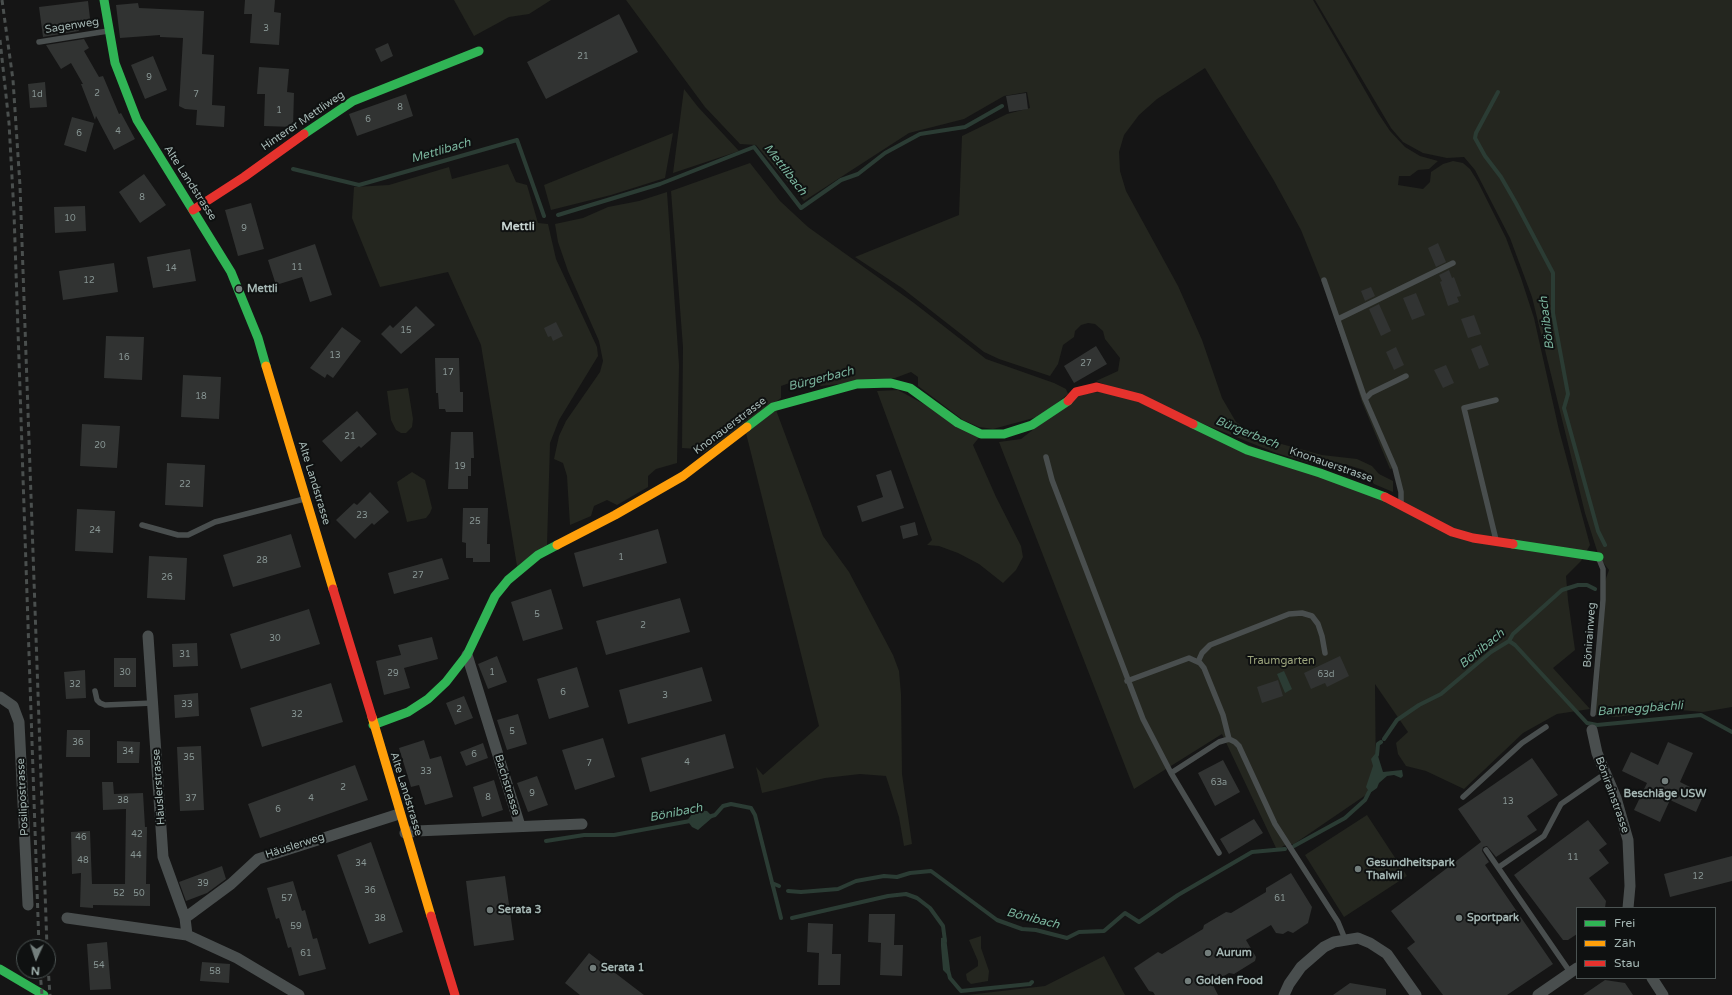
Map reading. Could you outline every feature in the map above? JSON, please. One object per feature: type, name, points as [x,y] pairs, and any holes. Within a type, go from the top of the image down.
[{"type":"street","name":"Alte Landstrasse","points":[[104,0],[108,31],[115,62],[137,120],[231,272],[251,317],[405,833],[455,995]]},
{"type":"street","name":"Hinterer Mettliweg","points":[[193,210],[244,177],[327,117],[353,102],[479,51]]},
{"type":"street","name":"Knonauerstrasse","points":[[373,725],[408,712],[428,698],[446,682],[467,655],[495,596],[508,580],[538,555],[614,515],[683,476],[772,407],[857,384],[891,383],[910,388],[958,422],[981,434],[1004,434],[1032,424],[1064,405],[1076,392],[1097,387],[1140,398],[1247,450],[1320,473],[1401,504],[1452,532],[1497,542],[1598,557]]},
{"type":"street","name":"Häuslerstrasse","points":[[148,636],[163,857],[185,918],[187,935]]},
{"type":"street","name":"Bachstrasse","points":[[405,833],[416,831],[520,826],[467,655]]},
{"type":"street","name":"Posilipostrasse","points":[[0,697],[13,706],[19,722],[28,905]]},
{"type":"street","name":"Bönirainstrasse","points":[[1592,730],[1595,747],[1621,814],[1628,840],[1630,886],[1628,907]]},
{"type":"street","name":"Häuslerweg","points":[[185,918],[231,884],[258,859],[400,814]]},
{"type":"street","points":[[520,826],[582,824]]},
{"type":"street","points":[[67,918],[187,935],[237,958],[299,995]]},
{"type":"street","points":[[1284,995],[1300,967],[1324,947],[1345,939],[1358,938],[1370,943],[1387,954],[1416,995]]},
{"type":"street","points":[[0,969],[44,995]]},
{"type":"street","points":[[1538,995],[1574,970]]},
{"type":"street","points":[[1653,979],[1663,995]]},
{"type":"lane","name":"Sagenweg","points":[[38,42],[108,31]]},
{"type":"lane","points":[[1338,319],[1453,263]]},
{"type":"lane","points":[[1324,280],[1365,399],[1395,468],[1401,492],[1401,504]]},
{"type":"lane","points":[[1365,399],[1371,393],[1406,376]]},
{"type":"lane","points":[[1496,400],[1464,408],[1497,542]]},
{"type":"lane","points":[[1046,457],[1052,480],[1142,719],[1171,773],[1219,853]]},
{"type":"lane","points":[[142,525],[178,535],[188,535],[215,522],[306,498]]},
{"type":"lane","name":"Bönirainweg","points":[[1593,714],[1603,600],[1603,569],[1598,557]]},
{"type":"lane","points":[[1198,662],[1202,653],[1210,645],[1289,614],[1302,613],[1312,616],[1318,624],[1325,653]]},
{"type":"lane","points":[[1127,681],[1188,658],[1198,662],[1204,668],[1223,715],[1229,739],[1239,746],[1275,824],[1338,922],[1345,939]]},
{"type":"lane","points":[[94,690],[96,700],[100,704],[153,703]]},
{"type":"lane","points":[[1463,797],[1533,734],[1546,727]]},
{"type":"lane","points":[[1171,773],[1219,742],[1229,739]]},
{"type":"lane","points":[[1499,867],[1544,836],[1561,804],[1606,773]]},
{"type":"lane","points":[[1486,850],[1574,970]]},
{"type":"green space","points":[[454,0],[551,0],[529,14],[509,17],[474,36]]},
{"type":"green space","name":"Traumgarten","points":[[626,0],[1313,0],[1378,113],[1390,131],[1405,147],[1420,156],[1438,161],[1429,169],[1418,170],[1410,176],[1399,176],[1398,185],[1423,189],[1430,182],[1431,172],[1443,164],[1453,161],[1463,163],[1470,169],[1478,182],[1506,238],[1534,318],[1559,430],[1590,545],[1581,561],[1566,576],[1575,650],[1553,668],[1590,709],[1557,714],[1523,733],[1464,789],[1426,771],[1406,766],[1398,754],[1396,743],[1408,732],[1375,684],[1376,788],[1294,844],[1287,844],[1277,850],[1222,734],[1134,789],[999,442],[1021,439],[1078,395],[1099,392],[1120,395],[1401,504],[1395,468],[1390,469],[1362,402],[1327,295],[1301,230],[1273,179],[1205,68],[1157,99],[1139,115],[1124,135],[1119,152],[1120,171],[1126,191],[1178,286],[1202,340],[1222,398],[1236,422],[1263,439],[1322,455],[1357,459],[1372,466],[1379,474],[1393,481],[1393,492],[1374,484],[1364,470],[1344,464],[1331,469],[1276,453],[1096,381],[1118,371],[1120,358],[1105,339],[1103,331],[1095,324],[1088,323],[1081,325],[1075,331],[1074,337],[1063,345],[1058,364],[1050,376],[999,359],[984,352],[902,288],[855,257],[959,215],[962,136],[1007,114],[1030,108],[1027,92],[1004,96],[964,119],[909,133],[804,201],[756,145],[740,144],[705,107]]},
{"type":"green space","points":[[1315,0],[1732,0],[1732,707],[1703,712],[1669,709],[1617,717],[1594,715],[1599,682],[1605,581],[1609,570],[1599,557],[1585,513],[1532,297],[1510,238],[1475,170],[1464,157],[1447,158],[1423,153],[1403,142],[1391,128]]},
{"type":"green space","points":[[684,89],[698,107],[739,151],[673,173]]},
{"type":"green space","points":[[673,133],[665,178],[611,195],[551,210],[544,185]]},
{"type":"green space","points":[[750,163],[780,201],[808,227],[914,303],[986,359],[1054,383],[1066,389],[1068,394],[1041,416],[993,429],[979,427],[963,420],[918,386],[918,377],[911,372],[895,378],[821,386],[814,380],[798,380],[781,386],[781,398],[704,453],[697,449],[682,448],[683,347],[671,191]]},
{"type":"green space","points":[[508,164],[516,182],[527,185],[538,223],[548,224],[556,259],[597,347],[598,356],[559,420],[550,443],[547,545],[517,566],[481,345],[448,272],[380,287],[352,218],[354,187],[389,185],[449,167],[452,179]]},
{"type":"green space","points":[[667,192],[679,365],[677,463],[656,469],[648,476],[648,487],[617,505],[607,500],[594,506],[591,516],[570,525],[567,476],[563,463],[554,459],[559,436],[566,421],[600,372],[603,361],[599,341],[568,271],[558,242],[555,224],[583,218],[608,207],[639,201]]},
{"type":"green space","points":[[408,388],[413,419],[412,427],[406,433],[401,433],[396,430],[391,420],[387,391]]},
{"type":"green space","points":[[898,390],[981,435],[973,445],[996,497],[1021,546],[1023,557],[1016,570],[1003,583],[979,564],[958,553],[939,546],[927,545],[932,540],[877,391]]},
{"type":"green space","points":[[776,410],[823,536],[849,572],[893,655],[899,671],[901,694],[902,774],[912,844],[904,846],[899,817],[886,776],[860,774],[825,778],[762,793],[756,767],[763,775],[819,726],[746,433]]},
{"type":"green space","points":[[412,472],[425,480],[432,508],[426,518],[407,522],[397,482]]},
{"type":"green space","name":"Gesundheitspark Thalwil","points":[[1367,815],[1407,876],[1344,917],[1305,855]]},
{"type":"green space","points":[[981,936],[981,948],[989,971],[988,981],[971,984],[967,980],[966,974],[978,966],[978,961],[969,940]]},
{"type":"green space","points":[[1104,956],[1125,995],[967,995],[1045,986]]},
{"type":"shaded area","points":[[1284,671],[1292,689],[1285,693],[1277,674]]},
{"type":"shaded area","points":[[1375,754],[1378,756],[1383,772],[1402,770],[1403,776],[1401,778],[1394,775],[1387,776],[1379,783],[1377,788],[1370,793],[1366,787],[1373,766],[1371,759]]},
{"type":"shaded area","name":"Bönibach","points":[[697,810],[707,811],[713,817],[698,830],[692,827],[689,823],[685,823]]},
{"type":"shaded area","points":[[946,937],[950,969],[948,975],[943,970],[941,946],[941,938]]},
{"type":"building","points":[[245,0],[275,0],[274,12],[281,13],[279,45],[250,43],[252,14],[244,14]]},
{"type":"building","points":[[88,1],[91,27],[78,29],[79,31],[43,37],[39,7]]},
{"type":"building","points":[[138,3],[139,8],[204,11],[202,54],[214,55],[212,105],[225,106],[224,127],[196,125],[197,110],[185,109],[179,106],[183,38],[160,37],[160,35],[120,38],[116,5]]},
{"type":"building","points":[[619,14],[638,52],[546,99],[527,62]]},
{"type":"building","points":[[84,39],[89,48],[84,51],[99,77],[103,76],[119,114],[121,113],[135,139],[114,150],[96,116],[95,120],[81,84],[83,84],[71,63],[61,69],[46,45]]},
{"type":"building","points":[[388,43],[393,56],[381,62],[375,49]]},
{"type":"building","points":[[153,56],[167,90],[145,99],[131,65]]},
{"type":"building","points":[[259,67],[289,69],[287,92],[294,93],[293,127],[264,126],[265,94],[257,94]]},
{"type":"building","points":[[45,82],[47,107],[30,108],[28,84]]},
{"type":"building","points":[[1026,93],[1028,109],[1009,112],[1006,96]]},
{"type":"building","points":[[406,94],[413,116],[357,136],[349,114]]},
{"type":"building","points":[[72,117],[94,123],[86,152],[64,145]]},
{"type":"building","points":[[144,174],[166,205],[140,223],[119,192]]},
{"type":"building","points":[[251,203],[264,249],[238,256],[225,210]]},
{"type":"building","points":[[85,206],[86,231],[55,233],[54,207]]},
{"type":"building","points":[[1438,243],[1446,262],[1436,267],[1428,248]]},
{"type":"building","points":[[315,244],[332,295],[310,302],[302,277],[276,285],[268,260]]},
{"type":"building","points":[[190,249],[196,281],[153,288],[147,257]]},
{"type":"building","points":[[114,263],[118,292],[63,300],[59,271]]},
{"type":"building","points":[[1449,270],[1452,278],[1454,277],[1461,296],[1457,297],[1459,302],[1448,306],[1440,282],[1442,281],[1439,275]]},
{"type":"building","points":[[1371,287],[1375,296],[1365,301],[1361,291]]},
{"type":"building","points":[[1416,293],[1425,315],[1412,320],[1403,298]]},
{"type":"building","points":[[1379,304],[1391,331],[1381,336],[1369,309]]},
{"type":"building","points":[[416,306],[435,325],[401,354],[381,334],[390,325],[393,328]]},
{"type":"building","points":[[1474,315],[1481,334],[1468,338],[1461,319]]},
{"type":"building","points":[[556,322],[563,336],[553,341],[551,336],[548,337],[544,328]]},
{"type":"building","points":[[342,327],[361,341],[333,378],[327,374],[325,378],[310,368]]},
{"type":"building","points":[[106,336],[144,337],[142,380],[104,378]]},
{"type":"building","points":[[1481,345],[1489,365],[1479,369],[1471,349]]},
{"type":"building","points":[[1096,346],[1107,364],[1074,383],[1064,366]]},
{"type":"building","points":[[1396,347],[1404,365],[1394,370],[1386,352]]},
{"type":"building","points":[[435,358],[459,358],[460,392],[463,392],[463,412],[446,412],[445,409],[439,409],[438,393],[436,393]]},
{"type":"building","points":[[1446,365],[1454,383],[1443,388],[1434,370]]},
{"type":"building","points":[[183,375],[221,377],[219,419],[181,417]]},
{"type":"building","points":[[357,411],[377,434],[361,448],[359,446],[341,462],[322,441]]},
{"type":"building","points":[[82,424],[120,426],[117,468],[80,466]]},
{"type":"building","points":[[451,432],[473,432],[474,458],[471,458],[471,476],[468,476],[468,489],[448,489]]},
{"type":"building","points":[[167,463],[205,465],[203,507],[165,505]]},
{"type":"building","points":[[891,470],[904,508],[862,522],[857,506],[883,497],[876,475]]},
{"type":"building","points":[[370,492],[389,512],[374,525],[372,523],[355,539],[336,520],[354,503],[357,505]]},
{"type":"building","points":[[463,508],[488,508],[487,544],[490,544],[490,562],[473,562],[473,558],[466,558],[466,543],[462,542]]},
{"type":"building","points":[[77,509],[115,511],[113,553],[75,551]]},
{"type":"building","points":[[915,522],[918,535],[903,539],[900,526]]},
{"type":"building","points":[[658,529],[667,563],[583,587],[574,553]]},
{"type":"building","points":[[291,534],[301,567],[233,587],[223,555]]},
{"type":"building","points":[[149,556],[187,558],[185,600],[147,598]]},
{"type":"building","points":[[442,558],[449,579],[394,594],[388,573]]},
{"type":"building","points":[[551,589],[563,629],[523,641],[511,602]]},
{"type":"building","points":[[680,598],[690,632],[606,655],[596,621]]},
{"type":"building","points":[[309,609],[320,644],[241,669],[230,634]]},
{"type":"building","points":[[432,637],[438,659],[404,668],[410,688],[384,695],[376,661],[401,655],[398,645]]},
{"type":"building","points":[[197,643],[198,666],[173,667],[172,644]]},
{"type":"building","points":[[497,656],[507,682],[488,689],[478,664]]},
{"type":"building","points":[[1340,656],[1349,676],[1327,687],[1325,683],[1311,689],[1304,673]]},
{"type":"building","points":[[114,658],[136,658],[136,687],[114,687]]},
{"type":"building","points":[[577,667],[589,707],[549,719],[537,679]]},
{"type":"building","points":[[702,667],[712,701],[628,724],[619,690]]},
{"type":"building","points":[[85,670],[86,698],[66,699],[64,672]]},
{"type":"building","points":[[1278,680],[1283,696],[1262,703],[1257,687]]},
{"type":"building","points":[[331,683],[343,722],[262,747],[250,708]]},
{"type":"building","points":[[198,693],[199,716],[175,718],[174,695]]},
{"type":"building","points":[[464,696],[473,718],[455,725],[446,703]]},
{"type":"building","points":[[518,714],[527,744],[507,750],[497,720]]},
{"type":"building","points":[[67,730],[90,730],[90,757],[66,757]]},
{"type":"building","points":[[725,734],[734,768],[650,792],[641,758]]},
{"type":"building","points":[[603,738],[615,777],[575,790],[562,750]]},
{"type":"building","points":[[424,740],[430,759],[441,756],[453,797],[425,805],[419,785],[411,787],[399,748]]},
{"type":"building","points":[[117,741],[140,742],[139,763],[117,763]]},
{"type":"building","points":[[1668,742],[1693,753],[1680,782],[1704,794],[1696,812],[1670,800],[1660,822],[1634,810],[1647,783],[1622,771],[1631,752],[1658,765]]},
{"type":"building","points":[[483,743],[488,758],[466,766],[460,752]]},
{"type":"building","points":[[201,746],[204,810],[180,811],[177,747]]},
{"type":"building","name":"Sportpark","points":[[1532,758],[1558,795],[1527,816],[1537,830],[1496,857],[1487,846],[1483,847],[1482,851],[1489,862],[1485,865],[1553,964],[1507,995],[1443,995],[1407,948],[1415,942],[1391,911],[1481,842],[1458,809]]},
{"type":"building","points":[[1223,760],[1240,792],[1215,806],[1198,773]]},
{"type":"building","points":[[355,765],[368,800],[260,838],[248,804]]},
{"type":"building","points":[[537,776],[548,805],[528,812],[517,783]]},
{"type":"building","points":[[494,780],[503,810],[482,817],[473,787]]},
{"type":"building","points":[[102,782],[113,782],[114,794],[143,793],[145,827],[147,827],[146,884],[150,884],[150,906],[93,905],[93,908],[80,907],[81,873],[72,874],[71,832],[90,831],[92,884],[125,884],[126,809],[103,810]]},
{"type":"building","points":[[1254,819],[1263,833],[1229,854],[1220,839]]},
{"type":"building","points":[[1588,820],[1607,844],[1599,850],[1609,863],[1589,878],[1606,901],[1605,907],[1576,907],[1576,935],[1568,940],[1563,940],[1514,875]]},
{"type":"building","points":[[371,842],[403,932],[369,944],[337,855]]},
{"type":"building","points":[[1732,856],[1732,881],[1670,897],[1664,874]]},
{"type":"building","points":[[222,866],[226,879],[207,893],[186,901],[179,882]]},
{"type":"building","points":[[1291,873],[1312,907],[1308,923],[1293,933],[1288,931],[1283,934],[1276,933],[1271,925],[1246,940],[1256,957],[1255,961],[1234,974],[1229,973],[1212,983],[1218,995],[1155,995],[1153,992],[1149,991],[1134,968],[1158,952],[1162,954],[1203,929],[1204,925],[1226,912],[1231,913],[1266,892],[1266,888]]},
{"type":"building","name":"Serata 3","points":[[505,876],[514,940],[474,946],[466,881]]},
{"type":"building","points":[[293,881],[302,911],[305,910],[313,939],[317,938],[326,969],[299,976],[291,947],[288,948],[279,918],[276,919],[267,888]]},
{"type":"building","points":[[869,914],[895,914],[894,945],[903,945],[902,976],[880,975],[881,943],[868,942]]},
{"type":"building","points":[[808,923],[833,924],[832,954],[841,954],[840,985],[818,985],[819,953],[807,952]]},
{"type":"building","points":[[107,942],[111,989],[90,990],[87,944]]},
{"type":"building","name":"Serata 1","points":[[589,953],[644,995],[580,995],[565,983]]},
{"type":"building","points":[[202,962],[230,964],[229,983],[200,981]]},
{"type":"building","points":[[1605,980],[1625,983],[1633,995],[1583,995]]},
{"type":"building","points":[[1350,983],[1386,989],[1386,995],[1333,995]]},
{"type":"waterway","name":"Bönibach","points":[[1498,92],[1476,133],[1475,138],[1485,156],[1501,177],[1553,273],[1553,313],[1568,394],[1564,408],[1598,531],[1605,545]]},
{"type":"waterway","name":"Mettlibach","points":[[558,215],[660,184],[754,147],[801,208],[841,180],[858,174],[885,153],[920,134],[965,127],[1002,106]]},
{"type":"waterway","name":"Mettlibach","points":[[293,169],[359,185],[517,140],[544,216]]},
{"type":"waterway","name":"Bönibach","points":[[1384,739],[1397,720],[1419,705],[1441,694],[1491,652],[1509,641],[1513,634],[1562,590],[1578,585],[1587,585],[1595,589]]},
{"type":"waterway","name":"Banneggbächli","points":[[1509,641],[1515,645],[1587,723],[1597,725],[1701,715],[1732,732]]},
{"type":"waterway","name":"Bönibach","points":[[1377,755],[1378,744],[1381,742]]},
{"type":"waterway","name":"Bönibach","points":[[1294,846],[1345,818],[1365,800],[1369,792]]},
{"type":"waterway","name":"Bönibach","points":[[708,817],[715,815],[723,806],[731,804],[751,808],[755,815],[781,918]]},
{"type":"waterway","name":"Bönibach","points":[[546,841],[584,835],[614,835],[690,821]]},
{"type":"waterway","name":"Bönibach","points":[[788,891],[801,892],[838,889],[856,881],[884,876],[897,877],[910,873],[931,871],[997,920],[1022,929],[1036,930],[1067,938],[1079,932],[1104,931],[1125,913],[1139,922],[1178,895],[1252,852],[1285,849]]},
{"type":"waterway","name":"Bönibach","points":[[772,883],[779,886]]},
{"type":"waterway","name":"Bönibach","points":[[792,918],[888,896],[906,894],[917,898],[930,908],[943,926],[945,941]]},
{"type":"waterway","name":"Bönibach","points":[[948,970],[950,978],[961,991],[1030,984],[1032,982]]},
{"type":"railway","points":[[2,0],[13,80],[20,186],[47,939]]},
{"type":"railway","points":[[0,40],[9,123],[14,213],[39,939]]},
{"type":"railway","points":[[41,979],[42,995]]},
{"type":"railway","points":[[49,979],[50,995]]},
{"type":"traffic: fast","points":[[104,0],[115,63],[137,120],[231,272],[258,338],[266,366]]},
{"type":"traffic: fast","points":[[304,134],[353,101],[479,51]]},
{"type":"traffic: fast","points":[[747,427],[773,407],[857,384],[891,383],[910,388],[958,423],[981,434],[1004,434],[1032,425],[1068,401]]},
{"type":"traffic: fast","points":[[1193,424],[1247,450],[1320,473],[1385,497]]},
{"type":"traffic: fast","points":[[1513,544],[1599,557]]},
{"type":"traffic: fast","points":[[373,725],[408,712],[428,699],[446,682],[467,655],[495,596],[508,580],[538,555],[557,545]]},
{"type":"traffic: fast","points":[[0,969],[44,995]]},
{"type":"traffic: slow","points":[[266,366],[333,589]]},
{"type":"traffic: slow","points":[[557,545],[615,515],[683,476],[747,427]]},
{"type":"traffic: slow","points":[[372,717],[431,916]]},
{"type":"traffic: jam","points":[[193,210],[244,177],[304,134]]},
{"type":"traffic: jam","points":[[1068,401],[1076,392],[1097,387],[1140,398],[1193,424]]},
{"type":"traffic: jam","points":[[1385,497],[1452,532],[1473,538],[1513,544]]},
{"type":"traffic: jam","points":[[333,589],[372,717]]},
{"type":"traffic: jam","points":[[431,916],[455,995]]},
{"type":"place","name":"Mettli","points":[[239,289]]},
{"type":"place","name":"Beschläge USW","points":[[1665,781]]},
{"type":"place","name":"Gesundheitspark Thalwil","points":[[1358,869]]},
{"type":"place","name":"Serata 3","points":[[490,910]]},
{"type":"place","name":"Sportpark","points":[[1459,918]]},
{"type":"place","name":"Aurum","points":[[1208,953]]},
{"type":"place","name":"Serata 1","points":[[593,968]]},
{"type":"place","name":"Golden Food","points":[[1188,981]]},
{"type":"district","name":"Mettli","points":[[518,227]]},
{"type":"water label","name":"Bürgerbach","points":[[821,379]]},
{"type":"water label","name":"Bürgerbach","points":[[1247,433]]}]
